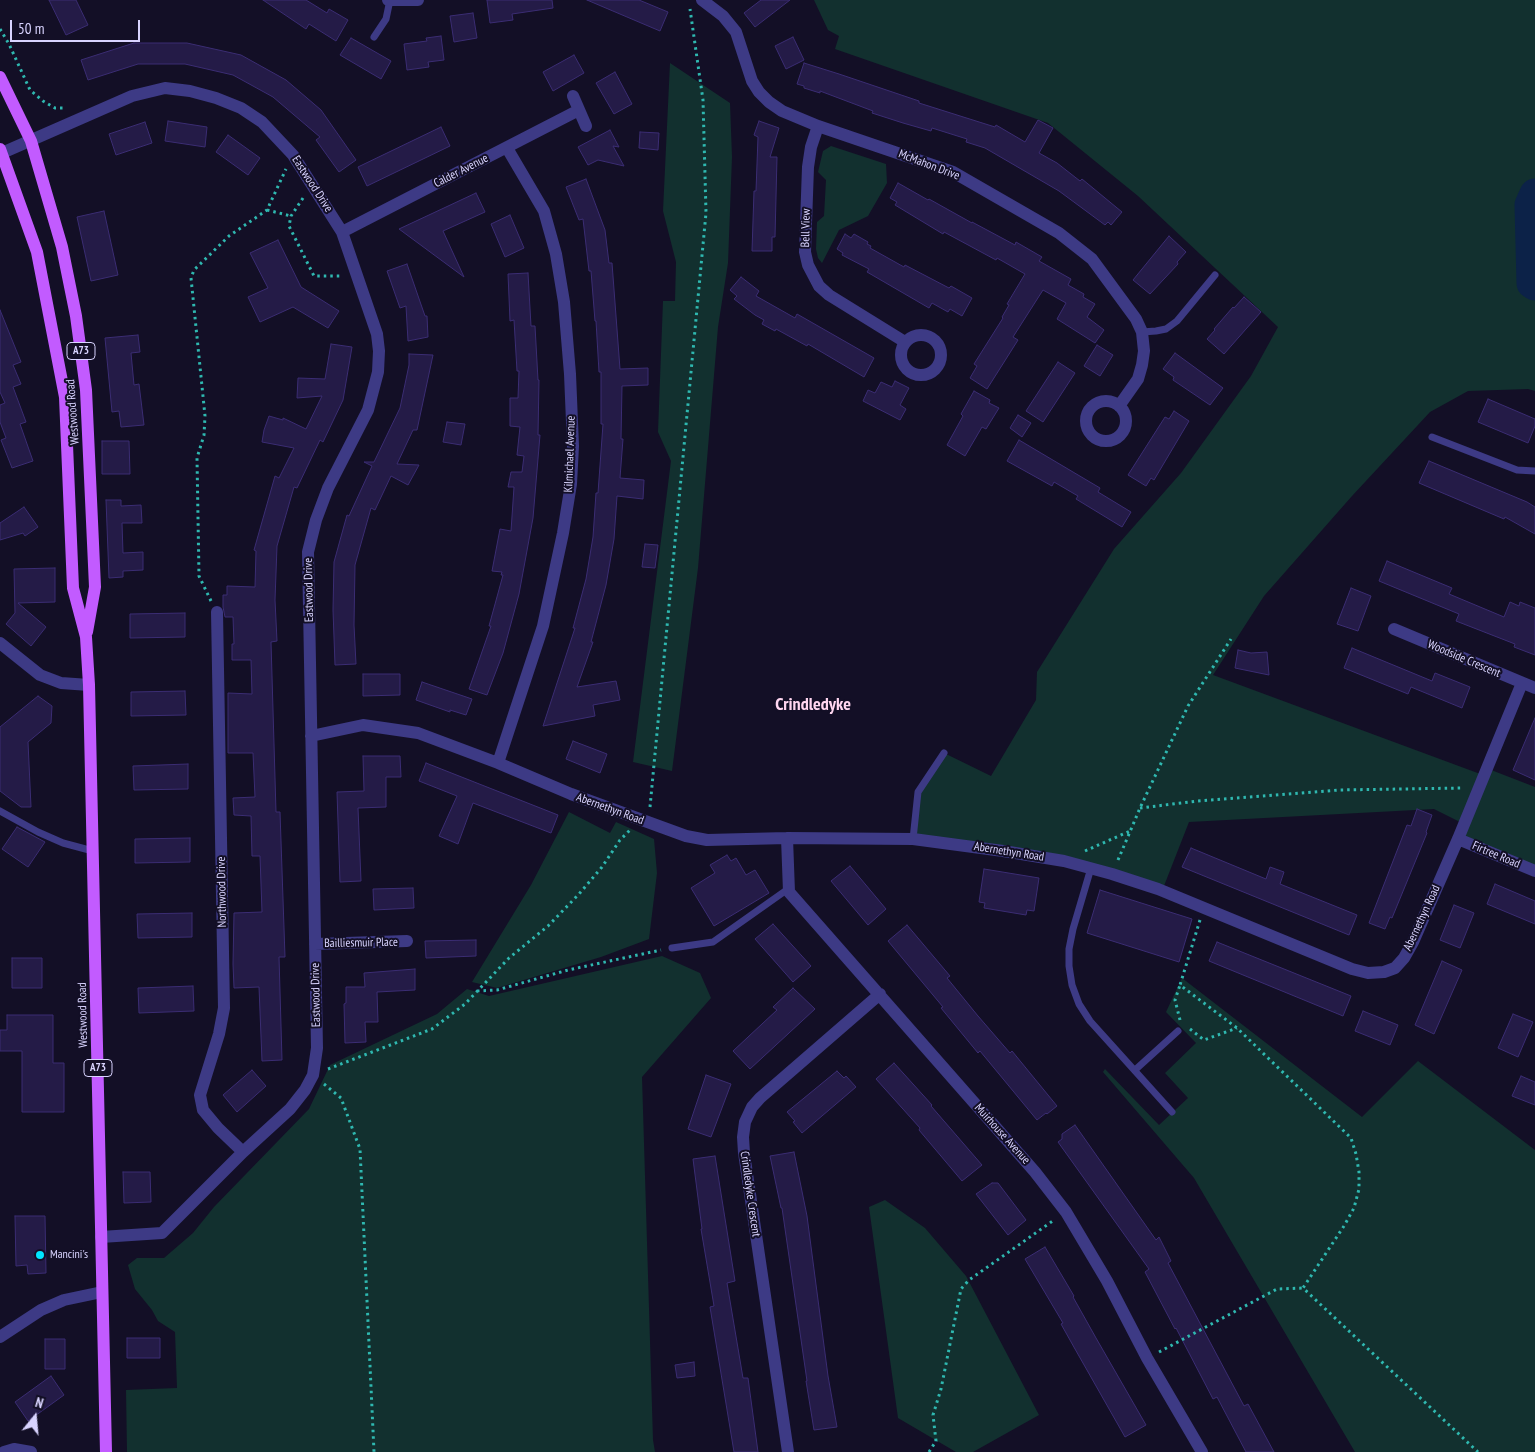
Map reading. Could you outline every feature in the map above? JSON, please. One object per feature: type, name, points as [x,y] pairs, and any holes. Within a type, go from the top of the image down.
[{"type":"main road","name":"Westwood Road","points":[[0,77],[31,141],[62,247],[76,316],[86,390],[95,587],[86,637]]},
{"type":"main road","name":"Westwood Road","points":[[1,151],[37,252],[65,397],[73,588],[86,637],[89,685],[106,1452]]},
{"type":"street","points":[[389,0],[418,0]]},
{"type":"street","name":"McMahon Drive","points":[[707,1],[736,32],[752,81],[759,92],[782,111],[818,126],[953,172],[1059,234],[1092,259],[1136,319],[1142,332],[1144,351],[1138,379],[1118,406]]},
{"type":"street","name":"Eastwood Drive","points":[[1,151],[31,141],[132,96],[165,88],[190,91],[216,98],[240,108],[262,122],[293,155],[342,232],[377,334],[379,352],[378,372],[368,410],[328,488],[316,520],[308,552],[317,1048],[313,1075],[305,1090],[290,1109],[243,1152],[162,1233],[101,1238]]},
{"type":"street","points":[[573,96],[586,126]]},
{"type":"street","name":"Calder Avenue","points":[[342,232],[579,110]]},
{"type":"street","name":"Bell View","points":[[818,126],[811,147],[808,167],[805,252],[808,265],[819,286],[829,295],[905,342]]},
{"type":"street","name":"Kilmichael Avenue","points":[[498,763],[544,626],[571,484],[573,446],[564,302],[556,254],[544,212],[507,148]]},
{"type":"street","name":"Northwood Drive","points":[[216,612],[224,1008],[220,1034],[200,1095],[203,1110],[218,1128],[243,1152]]},
{"type":"street","name":"Woodside Crescent","points":[[1394,629],[1535,688]]},
{"type":"street","points":[[0,643],[40,675],[61,684],[89,685]]},
{"type":"street","name":"Abernethyn Road","points":[[311,736],[363,726],[418,733],[498,763],[571,794],[686,836],[707,840],[787,838],[913,839],[1064,861],[1112,874],[1203,907],[1352,969],[1368,973],[1384,972],[1395,968],[1404,958],[1413,942],[1458,839],[1522,682]]},
{"type":"street","points":[[787,838],[788,889]]},
{"type":"street","name":"Firtree Road","points":[[1458,839],[1535,871]]},
{"type":"street","name":"Muirhouse Avenue","points":[[788,889],[1035,1172],[1066,1212],[1107,1281],[1147,1358],[1202,1452]]},
{"type":"street","name":"Bailliesmuir Place","points":[[315,944],[407,942]]},
{"type":"street","name":"Crindledyke Crescent","points":[[788,1452],[744,1153],[743,1137],[745,1122],[752,1107],[760,1098],[880,994]]},
{"type":"street","points":[[0,1337],[41,1310],[64,1300],[102,1292]]},
{"type":"street","points":[[4,1452],[14,1450],[31,1452]]},
{"type":"lane","points":[[374,37],[386,19],[389,0]]},
{"type":"lane","points":[[1142,332],[1166,329],[1177,321],[1215,275]]},
{"type":"lane","points":[[1432,437],[1517,470],[1535,471]]},
{"type":"lane","points":[[913,839],[918,792],[944,753]]},
{"type":"lane","points":[[0,811],[38,832],[63,843],[93,851]]},
{"type":"lane","points":[[1091,868],[1069,949],[1072,985],[1079,1004],[1090,1021],[1172,1112]]},
{"type":"lane","points":[[672,948],[713,942],[788,889]]},
{"type":"lane","points":[[1135,1070],[1178,1031]]},
{"type":"path","points":[[374,1452],[360,1149],[341,1098],[313,1075],[432,1030],[465,1004],[509,958],[548,926],[602,867],[620,840],[644,821],[706,213],[703,100],[689,0]]},
{"type":"path","points":[[0,29],[30,90],[43,101],[56,108],[69,108]]},
{"type":"path","points":[[216,612],[199,576],[197,458],[204,434],[205,416],[191,278],[194,270],[229,236],[267,210],[293,155]]},
{"type":"path","points":[[312,185],[291,216],[289,226],[314,276],[358,276]]},
{"type":"path","points":[[267,210],[291,216]]},
{"type":"path","points":[[1112,874],[1130,830],[1188,706],[1231,639]]},
{"type":"path","points":[[1140,808],[1198,801],[1339,790],[1478,788]]},
{"type":"path","points":[[1064,861],[1130,830]]},
{"type":"path","points":[[1203,907],[1174,1000],[1180,1022],[1204,1040],[1237,1028]]},
{"type":"path","points":[[477,991],[497,990],[568,970],[646,954]]},
{"type":"path","points":[[1180,985],[1237,1028],[1351,1138],[1359,1172],[1359,1189],[1354,1208],[1303,1288]]},
{"type":"path","points":[[929,1452],[936,1441],[933,1415],[941,1389],[961,1289],[969,1280],[1066,1212]]},
{"type":"path","points":[[1147,1358],[1276,1289],[1303,1288],[1478,1452]]},
{"type":"green space","points":[[814,0],[1535,0],[1535,391],[1528,389],[1468,391],[1430,412],[1352,496],[1264,596],[1213,675],[1483,775],[1486,768],[1535,787],[1535,871],[1458,839],[1464,824],[1434,809],[1189,822],[1162,891],[1112,874],[913,839],[918,792],[944,753],[991,776],[1036,700],[1037,672],[1114,549],[1181,473],[1251,376],[1278,327],[1138,196],[1048,123],[835,49],[839,36],[828,30]]},
{"type":"green space","points":[[670,63],[730,103],[732,157],[728,263],[718,327],[698,568],[672,771],[633,762],[671,461],[658,432],[663,301],[675,301],[676,262],[663,211]]},
{"type":"green space","points":[[831,146],[886,164],[887,183],[868,216],[839,230],[822,263],[818,258],[816,249],[817,222],[824,216],[826,180],[818,172],[823,151]]},
{"type":"green space","points":[[569,812],[610,833],[616,822],[654,839],[657,873],[649,939],[601,957],[497,988],[472,982],[531,885]]},
{"type":"green space","points":[[662,956],[700,973],[711,998],[642,1077],[653,1440],[655,1452],[127,1452],[126,1390],[177,1388],[175,1332],[158,1321],[152,1310],[135,1289],[128,1265],[137,1258],[164,1258],[193,1233],[214,1207],[309,1109],[330,1065],[437,1014],[467,989],[489,996]]},
{"type":"green space","points":[[1182,978],[1362,1117],[1418,1061],[1535,1150],[1535,1452],[1355,1452],[1194,1178],[1103,1072],[1105,1069],[1159,1125],[1188,1098],[1165,1073],[1196,1043],[1166,1012]]},
{"type":"green space","points":[[885,1200],[925,1228],[966,1276],[1039,1415],[973,1452],[956,1452],[898,1418],[869,1207]]},
{"type":"building","points":[[49,0],[76,0],[88,25],[66,35]]},
{"type":"building","points":[[263,0],[306,0],[327,13],[329,9],[348,20],[336,41],[309,24],[306,29]]},
{"type":"building","points":[[487,0],[552,0],[553,8],[512,14],[513,20],[490,23]]},
{"type":"building","points":[[587,0],[639,0],[668,12],[660,31]]},
{"type":"building","points":[[761,0],[790,0],[755,27],[744,13]]},
{"type":"building","points":[[473,13],[477,38],[454,42],[450,16]]},
{"type":"building","points":[[441,36],[444,60],[428,62],[429,67],[407,70],[404,44],[427,41],[426,38]]},
{"type":"building","points":[[793,37],[804,60],[786,69],[775,46]]},
{"type":"building","points":[[351,38],[391,61],[381,79],[340,55]]},
{"type":"building","points":[[134,43],[187,43],[241,55],[286,80],[321,110],[356,160],[339,172],[316,140],[320,137],[273,97],[233,75],[185,64],[138,64],[88,80],[81,60]]},
{"type":"building","points":[[574,55],[584,73],[553,91],[543,72]]},
{"type":"building","points":[[804,63],[919,101],[919,103],[995,127],[996,125],[1025,142],[1038,120],[1053,128],[1039,153],[1057,163],[1080,181],[1082,179],[1122,212],[1111,225],[1108,222],[1105,225],[1059,191],[985,148],[966,142],[967,139],[932,128],[931,131],[903,123],[872,113],[873,111],[820,91],[820,93],[804,88],[804,86],[797,84]]},
{"type":"building","points":[[615,72],[632,104],[614,114],[596,83]]},
{"type":"building","points":[[168,121],[207,127],[205,147],[165,141]]},
{"type":"building","points":[[759,121],[779,128],[770,157],[777,157],[775,237],[772,237],[772,251],[752,251],[758,137],[754,135]]},
{"type":"building","points":[[145,122],[152,143],[116,155],[109,134]]},
{"type":"building","points":[[441,127],[450,146],[367,186],[358,167]]},
{"type":"building","points":[[610,130],[619,147],[613,146],[624,166],[598,160],[588,165],[578,147]]},
{"type":"building","points":[[640,132],[659,133],[658,150],[639,148]]},
{"type":"building","points":[[228,135],[260,158],[248,175],[216,152]]},
{"type":"building","points":[[586,179],[605,230],[609,263],[612,263],[620,369],[648,368],[648,385],[622,386],[621,439],[623,439],[620,478],[644,480],[643,499],[617,496],[614,539],[606,585],[591,642],[593,642],[577,687],[616,681],[620,700],[593,705],[595,716],[543,726],[575,628],[573,628],[586,579],[593,537],[596,493],[598,493],[603,424],[601,424],[601,372],[599,372],[591,271],[589,271],[583,219],[579,220],[566,187]]},
{"type":"building","points":[[898,183],[1015,245],[1016,242],[1042,257],[1039,261],[1071,279],[1068,285],[1084,294],[1083,297],[1095,304],[1087,317],[1104,330],[1095,343],[1057,319],[1066,303],[1043,290],[1013,337],[1018,340],[987,389],[970,378],[977,366],[974,364],[1003,318],[1009,305],[1007,304],[1025,274],[944,232],[943,234],[895,205],[897,202],[890,198]]},
{"type":"building","points":[[476,193],[485,212],[443,231],[464,277],[399,229]]},
{"type":"building","points":[[104,211],[118,275],[91,281],[77,217]]},
{"type":"building","points":[[510,215],[524,248],[505,257],[491,224]]},
{"type":"building","points":[[845,234],[851,238],[854,234],[868,242],[867,244],[871,246],[870,248],[904,267],[905,265],[972,298],[962,316],[950,309],[948,312],[932,303],[929,308],[867,272],[869,269],[842,255],[843,253],[837,249]]},
{"type":"building","points":[[1169,236],[1186,252],[1177,262],[1178,264],[1150,294],[1133,280]]},
{"type":"building","points":[[278,240],[301,287],[339,311],[328,328],[293,307],[260,322],[248,297],[268,288],[250,253]]},
{"type":"building","points":[[407,264],[425,316],[427,316],[428,337],[408,341],[406,306],[400,308],[387,271]]},
{"type":"building","points":[[528,273],[531,326],[535,326],[539,380],[538,435],[540,435],[533,518],[519,594],[503,653],[487,695],[469,689],[491,626],[489,626],[503,575],[501,575],[502,572],[492,571],[500,529],[511,531],[514,487],[508,487],[511,472],[522,472],[524,456],[517,455],[520,427],[510,426],[510,398],[518,398],[519,371],[517,371],[514,320],[510,321],[508,274]]},
{"type":"building","points":[[741,277],[759,291],[756,296],[795,318],[797,314],[874,358],[864,377],[808,344],[807,346],[776,329],[775,331],[762,324],[764,320],[734,299],[737,296],[730,290]]},
{"type":"building","points":[[1244,297],[1261,312],[1224,354],[1207,339],[1233,307]]},
{"type":"building","points":[[0,310],[21,362],[13,365],[21,384],[13,387],[26,422],[20,424],[33,461],[12,468],[1,440],[6,438],[0,422],[0,405],[5,403],[0,392]]},
{"type":"building","points":[[138,335],[140,352],[131,353],[134,385],[139,384],[144,425],[121,427],[119,411],[112,412],[105,338]]},
{"type":"building","points":[[331,344],[352,347],[343,400],[323,442],[320,440],[297,488],[294,487],[277,546],[275,600],[277,641],[271,642],[276,812],[280,812],[285,957],[279,957],[282,1060],[262,1061],[259,987],[234,988],[233,964],[234,913],[262,912],[260,856],[252,856],[251,816],[234,815],[233,798],[255,797],[253,753],[228,753],[228,693],[252,694],[251,660],[232,660],[232,644],[234,644],[233,617],[225,617],[223,595],[227,595],[227,586],[255,587],[256,551],[254,550],[275,476],[279,478],[294,448],[262,442],[269,416],[283,420],[283,418],[306,429],[322,396],[297,398],[298,378],[325,379]]},
{"type":"building","points":[[1097,345],[1113,355],[1100,376],[1084,366]]},
{"type":"building","points":[[1175,353],[1223,388],[1210,405],[1173,380],[1174,377],[1163,369]]},
{"type":"building","points":[[409,354],[433,355],[417,430],[413,430],[397,464],[419,465],[408,485],[391,476],[375,510],[371,508],[355,565],[354,625],[356,664],[335,665],[334,562],[347,515],[349,516],[372,466],[364,462],[374,462],[400,408],[409,365]]},
{"type":"building","points":[[1058,362],[1075,373],[1043,422],[1026,411]]},
{"type":"building","points":[[895,381],[909,388],[900,405],[906,409],[900,420],[863,401],[868,390],[875,393],[881,382],[892,387]]},
{"type":"building","points":[[974,391],[990,400],[989,403],[999,408],[986,429],[982,427],[965,456],[947,445]]},
{"type":"building","points":[[1488,399],[1535,419],[1535,426],[1528,443],[1478,422]]},
{"type":"building","points":[[1174,411],[1189,421],[1154,480],[1151,478],[1146,486],[1128,475],[1165,417],[1169,419]]},
{"type":"building","points":[[1018,415],[1031,423],[1022,437],[1010,428]]},
{"type":"building","points":[[447,422],[465,424],[461,445],[443,442]]},
{"type":"building","points":[[1019,440],[1100,488],[1098,492],[1131,512],[1122,527],[1076,499],[1078,496],[1054,482],[1052,486],[1007,461]]},
{"type":"building","points":[[102,441],[129,441],[130,474],[102,474]]},
{"type":"building","points":[[1429,461],[1535,507],[1535,534],[1505,517],[1504,519],[1419,483]]},
{"type":"building","points":[[106,500],[121,500],[121,506],[141,505],[142,523],[122,523],[123,553],[143,552],[143,570],[123,571],[123,577],[109,578]]},
{"type":"building","points":[[24,507],[38,527],[25,536],[23,533],[0,540],[0,523]]},
{"type":"building","points":[[645,544],[658,545],[655,568],[642,567]]},
{"type":"building","points":[[1387,561],[1452,588],[1449,594],[1504,617],[1510,602],[1519,606],[1520,602],[1535,608],[1535,655],[1514,647],[1515,644],[1456,621],[1459,614],[1379,581]]},
{"type":"building","points":[[55,568],[55,602],[18,603],[46,627],[31,646],[6,624],[15,613],[14,569]]},
{"type":"building","points":[[1351,588],[1371,596],[1358,631],[1337,624]]},
{"type":"building","points":[[185,613],[185,637],[130,638],[130,614]]},
{"type":"building","points":[[1352,648],[1432,681],[1435,673],[1470,687],[1462,708],[1411,687],[1408,694],[1344,668]]},
{"type":"building","points":[[1238,650],[1251,653],[1267,652],[1269,675],[1235,668]]},
{"type":"building","points":[[363,674],[400,674],[400,695],[363,696]]},
{"type":"building","points":[[422,682],[472,699],[466,715],[450,710],[450,712],[416,700]]},
{"type":"building","points":[[185,691],[186,715],[131,716],[131,692]]},
{"type":"building","points":[[38,696],[52,706],[51,723],[28,742],[31,807],[21,807],[0,791],[0,727]]},
{"type":"building","points":[[1535,718],[1535,780],[1513,770]]},
{"type":"building","points":[[573,741],[607,754],[600,773],[566,759]]},
{"type":"building","points":[[363,756],[400,756],[401,777],[386,777],[386,807],[358,808],[361,881],[340,882],[337,792],[364,791]]},
{"type":"building","points":[[426,763],[558,815],[551,833],[473,803],[458,844],[439,836],[457,796],[419,781]]},
{"type":"building","points":[[188,764],[188,789],[134,790],[133,766]]},
{"type":"building","points":[[1417,809],[1432,815],[1427,833],[1392,918],[1390,917],[1385,929],[1369,923],[1407,825],[1411,826]]},
{"type":"building","points":[[17,827],[45,842],[28,867],[2,849]]},
{"type":"building","points":[[190,838],[190,862],[135,863],[135,839]]},
{"type":"building","points":[[1191,848],[1266,879],[1270,867],[1284,872],[1280,884],[1357,915],[1349,935],[1182,867]]},
{"type":"building","points":[[727,855],[731,861],[736,858],[746,875],[755,870],[769,893],[714,926],[691,888],[715,873],[710,865]]},
{"type":"building","points":[[850,866],[886,909],[868,925],[831,881]]},
{"type":"building","points":[[984,869],[1039,878],[1034,911],[1027,910],[1026,915],[984,908],[985,903],[979,902]]},
{"type":"building","points":[[1495,884],[1535,901],[1535,924],[1487,904]]},
{"type":"building","points":[[413,888],[414,908],[374,910],[373,889]]},
{"type":"building","points":[[1100,890],[1192,919],[1179,962],[1087,933]]},
{"type":"building","points":[[1454,905],[1474,913],[1460,948],[1440,940]]},
{"type":"building","points":[[192,913],[192,937],[138,938],[137,914]]},
{"type":"building","points":[[773,924],[811,966],[793,982],[755,939]]},
{"type":"building","points":[[907,925],[950,976],[947,978],[978,1016],[1010,1053],[1012,1051],[1057,1106],[1047,1114],[1037,1120],[980,1051],[978,1053],[941,1008],[943,1007],[888,941]]},
{"type":"building","points":[[476,940],[476,956],[426,958],[425,941]]},
{"type":"building","points":[[1217,942],[1351,996],[1343,1016],[1209,961]]},
{"type":"building","points":[[12,958],[42,958],[42,988],[12,988]]},
{"type":"building","points":[[1442,961],[1462,970],[1434,1034],[1415,1025]]},
{"type":"building","points":[[415,969],[415,990],[377,992],[378,1022],[365,1022],[366,1042],[345,1043],[344,1004],[346,1003],[346,987],[365,987],[364,973]]},
{"type":"building","points":[[193,986],[194,1011],[139,1013],[138,988]]},
{"type":"building","points":[[793,988],[815,1009],[750,1069],[733,1051],[777,1010],[773,1007]]},
{"type":"building","points":[[1363,1011],[1398,1025],[1390,1045],[1355,1031]]},
{"type":"building","points":[[1513,1014],[1533,1022],[1518,1057],[1498,1048]]},
{"type":"building","points":[[7,1015],[53,1015],[53,1063],[64,1063],[64,1112],[22,1112],[22,1051],[0,1051],[0,1030],[7,1030]]},
{"type":"building","points":[[894,1063],[982,1165],[962,1181],[919,1130],[920,1128],[876,1079]]},
{"type":"building","points":[[252,1070],[266,1086],[237,1112],[223,1095]]},
{"type":"building","points":[[837,1071],[844,1078],[846,1076],[856,1087],[802,1133],[787,1112]]},
{"type":"building","points":[[706,1075],[731,1084],[711,1137],[688,1129]]},
{"type":"building","points":[[1521,1076],[1535,1082],[1535,1105],[1512,1096]]},
{"type":"building","points":[[1075,1125],[1156,1240],[1159,1237],[1171,1261],[1168,1263],[1244,1406],[1248,1404],[1274,1452],[1246,1452],[1217,1397],[1213,1399],[1145,1272],[1149,1269],[1058,1142],[1062,1139],[1062,1134]]},
{"type":"building","points":[[794,1152],[807,1216],[828,1376],[837,1427],[814,1430],[782,1208],[770,1156]]},
{"type":"building","points":[[715,1156],[735,1281],[727,1283],[743,1378],[748,1378],[758,1452],[734,1452],[710,1307],[714,1306],[701,1229],[693,1159]]},
{"type":"building","points":[[123,1172],[150,1172],[151,1202],[124,1203]]},
{"type":"building","points":[[992,1183],[998,1183],[1026,1220],[1008,1235],[976,1194]]},
{"type":"building","points":[[15,1216],[45,1216],[46,1273],[28,1274],[27,1265],[16,1266]]},
{"type":"building","points":[[1045,1247],[1146,1425],[1125,1437],[1061,1324],[1063,1323],[1025,1259]]},
{"type":"building","points":[[127,1338],[160,1338],[160,1358],[127,1358]]},
{"type":"building","points":[[45,1339],[65,1339],[65,1369],[45,1369]]},
{"type":"building","points":[[694,1362],[695,1376],[677,1378],[675,1365]]},
{"type":"building","points":[[51,1376],[64,1395],[28,1421],[15,1402]]},
{"type":"waterway","points":[[1535,194],[1530,205],[1532,283],[1535,285]]},
{"type":"place","name":"Mancini's","points":[[40,1255]]},
{"type":"district","name":"Crindledyke","points":[[813,705]]}]
